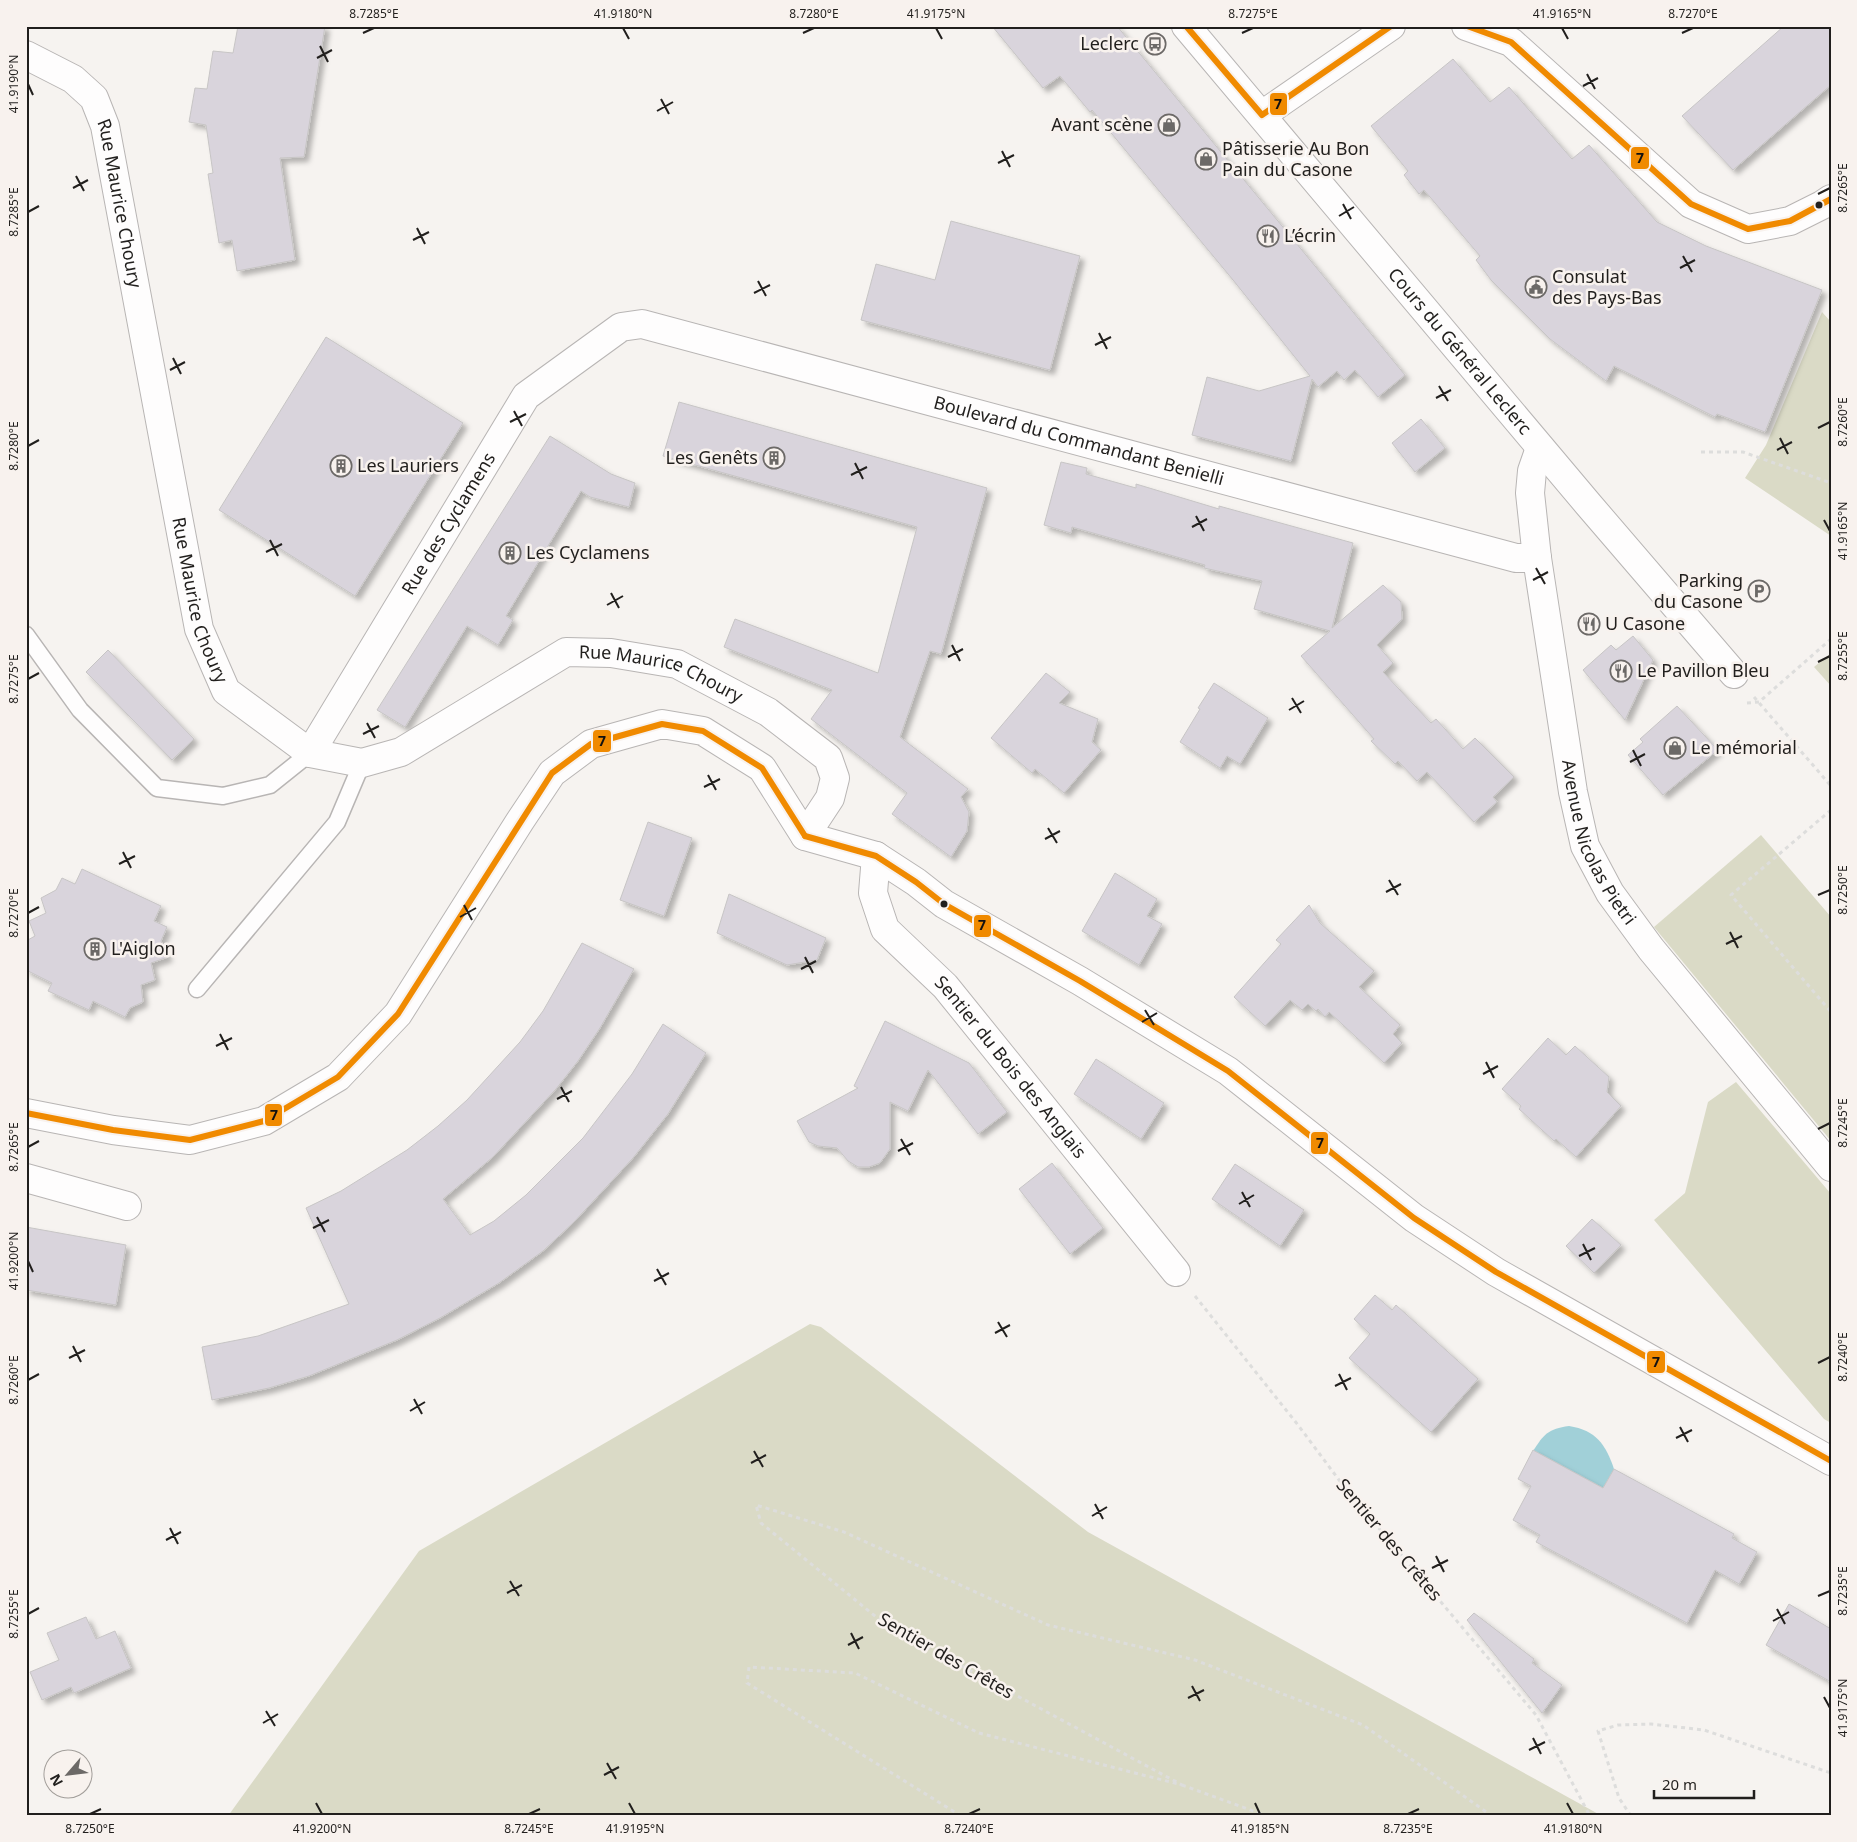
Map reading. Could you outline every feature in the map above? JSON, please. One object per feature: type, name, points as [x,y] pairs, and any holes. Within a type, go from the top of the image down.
[{"type":"street","name":"Cours du Général Leclerc","points":[[1186,26],[1540,448],[1734,674]]},
{"type":"street","points":[[1262,115],[1391,26]]},
{"type":"street","points":[[1466,26],[1511,42],[1691,204],[1748,229],[1790,221],[1831,199]]},
{"type":"street","name":"Rue Maurice Choury","points":[[26,55],[74,79],[94,98],[104,126],[199,628],[226,691],[310,753],[362,763],[401,752],[566,652],[612,653],[677,664],[768,712],[828,758],[834,778],[830,798],[805,836]]},
{"type":"street","name":"Boulevard du Commandant Benielli","points":[[620,327],[642,324],[1492,552],[1516,558],[1537,558]]},
{"type":"street","name":"Rue des Cyclamens","points":[[310,753],[526,396],[620,327]]},
{"type":"street","name":"Avenue Nicolas Pietri","points":[[1540,448],[1532,471],[1530,493],[1537,558],[1573,792],[1585,846],[1610,893],[1651,949],[1831,1167]]},
{"type":"street","points":[[26,1113],[112,1130],[190,1140],[264,1120],[338,1077],[398,1014],[514,829],[552,774],[591,744],[662,724],[703,730],[762,768],[805,836],[876,856],[916,882],[944,904],[1080,981],[1228,1071],[1414,1218],[1496,1272],[1831,1461]]},
{"type":"street","name":"Sentier du Bois des Anglais","points":[[876,856],[873,893],[885,929],[945,986],[1176,1272]]},
{"type":"street","points":[[26,1178],[127,1206]]},
{"type":"lane","points":[[26,635],[80,710],[158,788],[223,796],[232,794],[270,785],[310,753]]},
{"type":"lane","points":[[197,988],[337,822],[362,763]]},
{"type":"path","points":[[1701,452],[1743,452],[1831,483]]},
{"type":"path","points":[[1759,702],[1831,640]]},
{"type":"path","points":[[1766,710],[1831,786]]},
{"type":"path","points":[[1831,810],[1731,895],[1831,1012]]},
{"type":"path","name":"Sentier des Crêtes","points":[[1176,1272],[1298,1425],[1345,1488],[1536,1715],[1590,1816]]},
{"type":"path","name":"Sentier des Crêtes","points":[[1182,1785],[886,1625],[761,1523],[756,1506],[844,1532],[1048,1625],[1195,1660],[1363,1725],[1492,1816]]},
{"type":"path","points":[[961,1816],[747,1683],[749,1667],[855,1673],[979,1733],[1182,1785],[1267,1816]]},
{"type":"path","points":[[1631,1816],[1619,1798],[1598,1731],[1618,1724],[1651,1724],[1704,1730],[1831,1773]]},
{"type":"green space","points":[[1822,312],[1831,322],[1831,536],[1745,478],[1766,445]]},
{"type":"green space","points":[[1831,653],[1831,686],[1814,667]]},
{"type":"green space","points":[[1761,835],[1831,917],[1831,1141],[1654,927]]},
{"type":"green space","points":[[1736,1082],[1831,1194],[1831,1423],[1824,1419],[1654,1220],[1685,1193],[1708,1102]]},
{"type":"green space","points":[[810,1324],[821,1327],[1088,1532],[1602,1816],[228,1816],[419,1551]]},
{"type":"water","points":[[1569,1426],[1593,1435],[1599,1440],[1607,1453],[1614,1469],[1603,1488],[1533,1451],[1547,1433]]},
{"type":"building","points":[[238,26],[325,26],[304,157],[280,158],[295,260],[237,271],[232,240],[219,243],[208,174],[213,173],[206,125],[189,122],[195,88],[207,89],[213,51],[233,53]]},
{"type":"building","points":[[992,26],[1117,26],[1405,375],[1378,397],[1355,370],[1344,380],[1337,371],[1318,387],[1312,379],[1291,461],[1192,435],[1207,377],[1259,391],[1310,376],[1092,110],[1090,112],[1060,76],[1043,88]]},
{"type":"building","points":[[1784,26],[1831,26],[1831,85],[1733,170],[1682,116]]},
{"type":"building","points":[[1453,59],[1490,102],[1509,87],[1572,159],[1589,145],[1657,222],[1706,246],[1822,290],[1765,432],[1717,414],[1715,417],[1614,366],[1606,381],[1550,339],[1491,280],[1476,260],[1480,256],[1424,190],[1419,194],[1404,175],[1408,171],[1371,126]]},
{"type":"building","points":[[951,221],[1080,256],[1050,370],[861,320],[876,264],[935,280]]},
{"type":"building","name":"Les Lauriers","points":[[326,337],[463,423],[355,596],[219,510]]},
{"type":"building","points":[[679,402],[987,488],[941,654],[930,651],[900,737],[968,789],[961,797],[969,812],[967,831],[951,857],[892,814],[907,793],[811,719],[832,690],[724,647],[735,619],[878,673],[917,527],[663,456]]},
{"type":"building","points":[[1421,419],[1445,448],[1415,472],[1392,443]]},
{"type":"building","name":"Les Cyclamens","points":[[550,436],[611,474],[635,483],[629,507],[590,497],[581,491],[506,616],[513,620],[498,645],[467,626],[405,727],[377,710]]},
{"type":"building","points":[[1061,462],[1087,468],[1086,474],[1136,488],[1136,484],[1219,509],[1219,506],[1353,543],[1332,628],[1383,585],[1401,602],[1402,619],[1377,645],[1393,663],[1383,672],[1431,723],[1436,719],[1463,749],[1475,738],[1514,777],[1493,797],[1497,802],[1474,822],[1427,772],[1417,781],[1398,761],[1395,764],[1371,741],[1374,739],[1301,656],[1330,631],[1254,609],[1262,581],[1204,568],[1205,565],[1072,527],[1071,533],[1044,525]]},
{"type":"building","points":[[1633,636],[1653,660],[1625,720],[1583,670],[1611,645],[1616,650]]},
{"type":"building","points":[[108,650],[194,739],[172,760],[86,672]]},
{"type":"building","points":[[1046,673],[1070,692],[1059,703],[1098,719],[1092,742],[1101,750],[1064,793],[1035,769],[1032,773],[991,738]]},
{"type":"building","points":[[1214,683],[1268,718],[1240,764],[1227,756],[1220,768],[1180,742]]},
{"type":"building","points":[[1677,706],[1718,750],[1663,795],[1628,755],[1643,742],[1640,739]]},
{"type":"building","points":[[648,822],[692,838],[664,916],[620,900]]},
{"type":"building","name":"L'Aiglon","points":[[82,869],[161,906],[154,921],[167,927],[161,941],[168,957],[151,963],[155,980],[141,985],[143,1002],[130,1008],[125,1017],[93,1001],[89,1010],[48,991],[52,983],[26,970],[26,941],[35,936],[29,921],[46,913],[41,898],[56,890],[62,878],[75,884]]},
{"type":"building","points":[[1115,873],[1157,899],[1147,916],[1162,924],[1139,965],[1082,931]]},
{"type":"building","points":[[729,894],[826,938],[817,960],[787,965],[717,933]]},
{"type":"building","points":[[1309,905],[1320,923],[1374,971],[1359,987],[1400,1025],[1393,1034],[1402,1043],[1384,1063],[1329,1012],[1325,1017],[1318,1009],[1316,1011],[1308,1004],[1302,1010],[1290,1000],[1265,1026],[1234,997],[1281,944],[1276,940]]},
{"type":"building","points":[[582,943],[634,969],[600,1028],[556,1089],[493,1157],[443,1199],[470,1235],[494,1221],[526,1195],[583,1138],[632,1074],[663,1024],[706,1053],[668,1114],[633,1158],[574,1222],[543,1251],[499,1283],[440,1318],[397,1340],[309,1376],[269,1388],[212,1400],[202,1347],[258,1336],[349,1304],[306,1208],[341,1191],[407,1150],[467,1100],[520,1042],[543,1011]]},
{"type":"building","points":[[885,1021],[969,1063],[1007,1112],[978,1134],[928,1070],[908,1111],[890,1102],[890,1149],[880,1163],[869,1167],[858,1167],[848,1161],[837,1148],[818,1146],[809,1142],[797,1121],[858,1088],[854,1086]]},
{"type":"building","points":[[1548,1038],[1566,1055],[1575,1046],[1609,1077],[1607,1092],[1621,1106],[1576,1157],[1556,1139],[1554,1141],[1519,1109],[1521,1106],[1502,1089]]},
{"type":"building","points":[[1096,1059],[1164,1103],[1141,1139],[1074,1094]]},
{"type":"building","points":[[1052,1163],[1103,1228],[1070,1254],[1019,1189]]},
{"type":"building","points":[[1235,1164],[1304,1210],[1280,1246],[1212,1199]]},
{"type":"building","points":[[1592,1219],[1621,1245],[1594,1273],[1566,1246]]},
{"type":"building","points":[[26,1227],[126,1245],[116,1305],[26,1290]]},
{"type":"building","points":[[1375,1295],[1392,1310],[1396,1305],[1478,1379],[1431,1432],[1349,1358],[1370,1334],[1354,1319]]},
{"type":"building","points":[[1533,1450],[1603,1488],[1614,1469],[1734,1534],[1732,1538],[1757,1552],[1739,1584],[1715,1570],[1687,1623],[1536,1542],[1540,1535],[1513,1520],[1531,1486],[1518,1479]]},
{"type":"building","points":[[1789,1604],[1831,1629],[1831,1682],[1766,1645]]},
{"type":"building","points":[[1474,1613],[1534,1659],[1532,1663],[1562,1685],[1542,1713],[1467,1620]]},
{"type":"building","points":[[86,1617],[96,1639],[115,1631],[131,1668],[74,1693],[71,1687],[42,1700],[30,1672],[59,1660],[47,1633]]},
{"type":"transit line","name":"7","points":[[1186,26],[1262,115],[1391,26]]},
{"type":"transit line","name":"7","points":[[1467,26],[1511,42],[1691,204],[1748,229],[1790,221],[1831,199]]},
{"type":"transit line","name":"7","points":[[26,1113],[113,1130],[190,1140],[264,1121],[338,1077],[398,1014],[552,773],[591,744],[662,724],[703,731],[762,768],[805,836]]},
{"type":"transit line","name":"7","points":[[805,836],[876,856],[916,882],[944,904],[1080,981],[1228,1071],[1414,1218],[1496,1272],[1831,1461]]},
{"type":"place","name":"Leclerc","points":[[1155,44]]},
{"type":"place","name":"Avant scène","points":[[1169,125]]},
{"type":"place","name":"Pâtisserie Au Bon Pain du Casone","points":[[1206,159]]},
{"type":"place","name":"L’écrin","points":[[1268,236]]},
{"type":"place","name":"Consulat des Pays-Bas","points":[[1536,287]]},
{"type":"place","name":"Les Genêts","points":[[774,458]]},
{"type":"place","name":"Les Lauriers","points":[[341,466]]},
{"type":"place","name":"Les Cyclamens","points":[[510,553]]},
{"type":"place","name":"Parking du Casone","points":[[1759,591]]},
{"type":"place","name":"U Casone","points":[[1589,624]]},
{"type":"place","name":"Le Pavillon Bleu","points":[[1621,671]]},
{"type":"place","name":"Le mémorial","points":[[1675,748]]},
{"type":"place","name":"L'Aiglon","points":[[95,949]]}]
